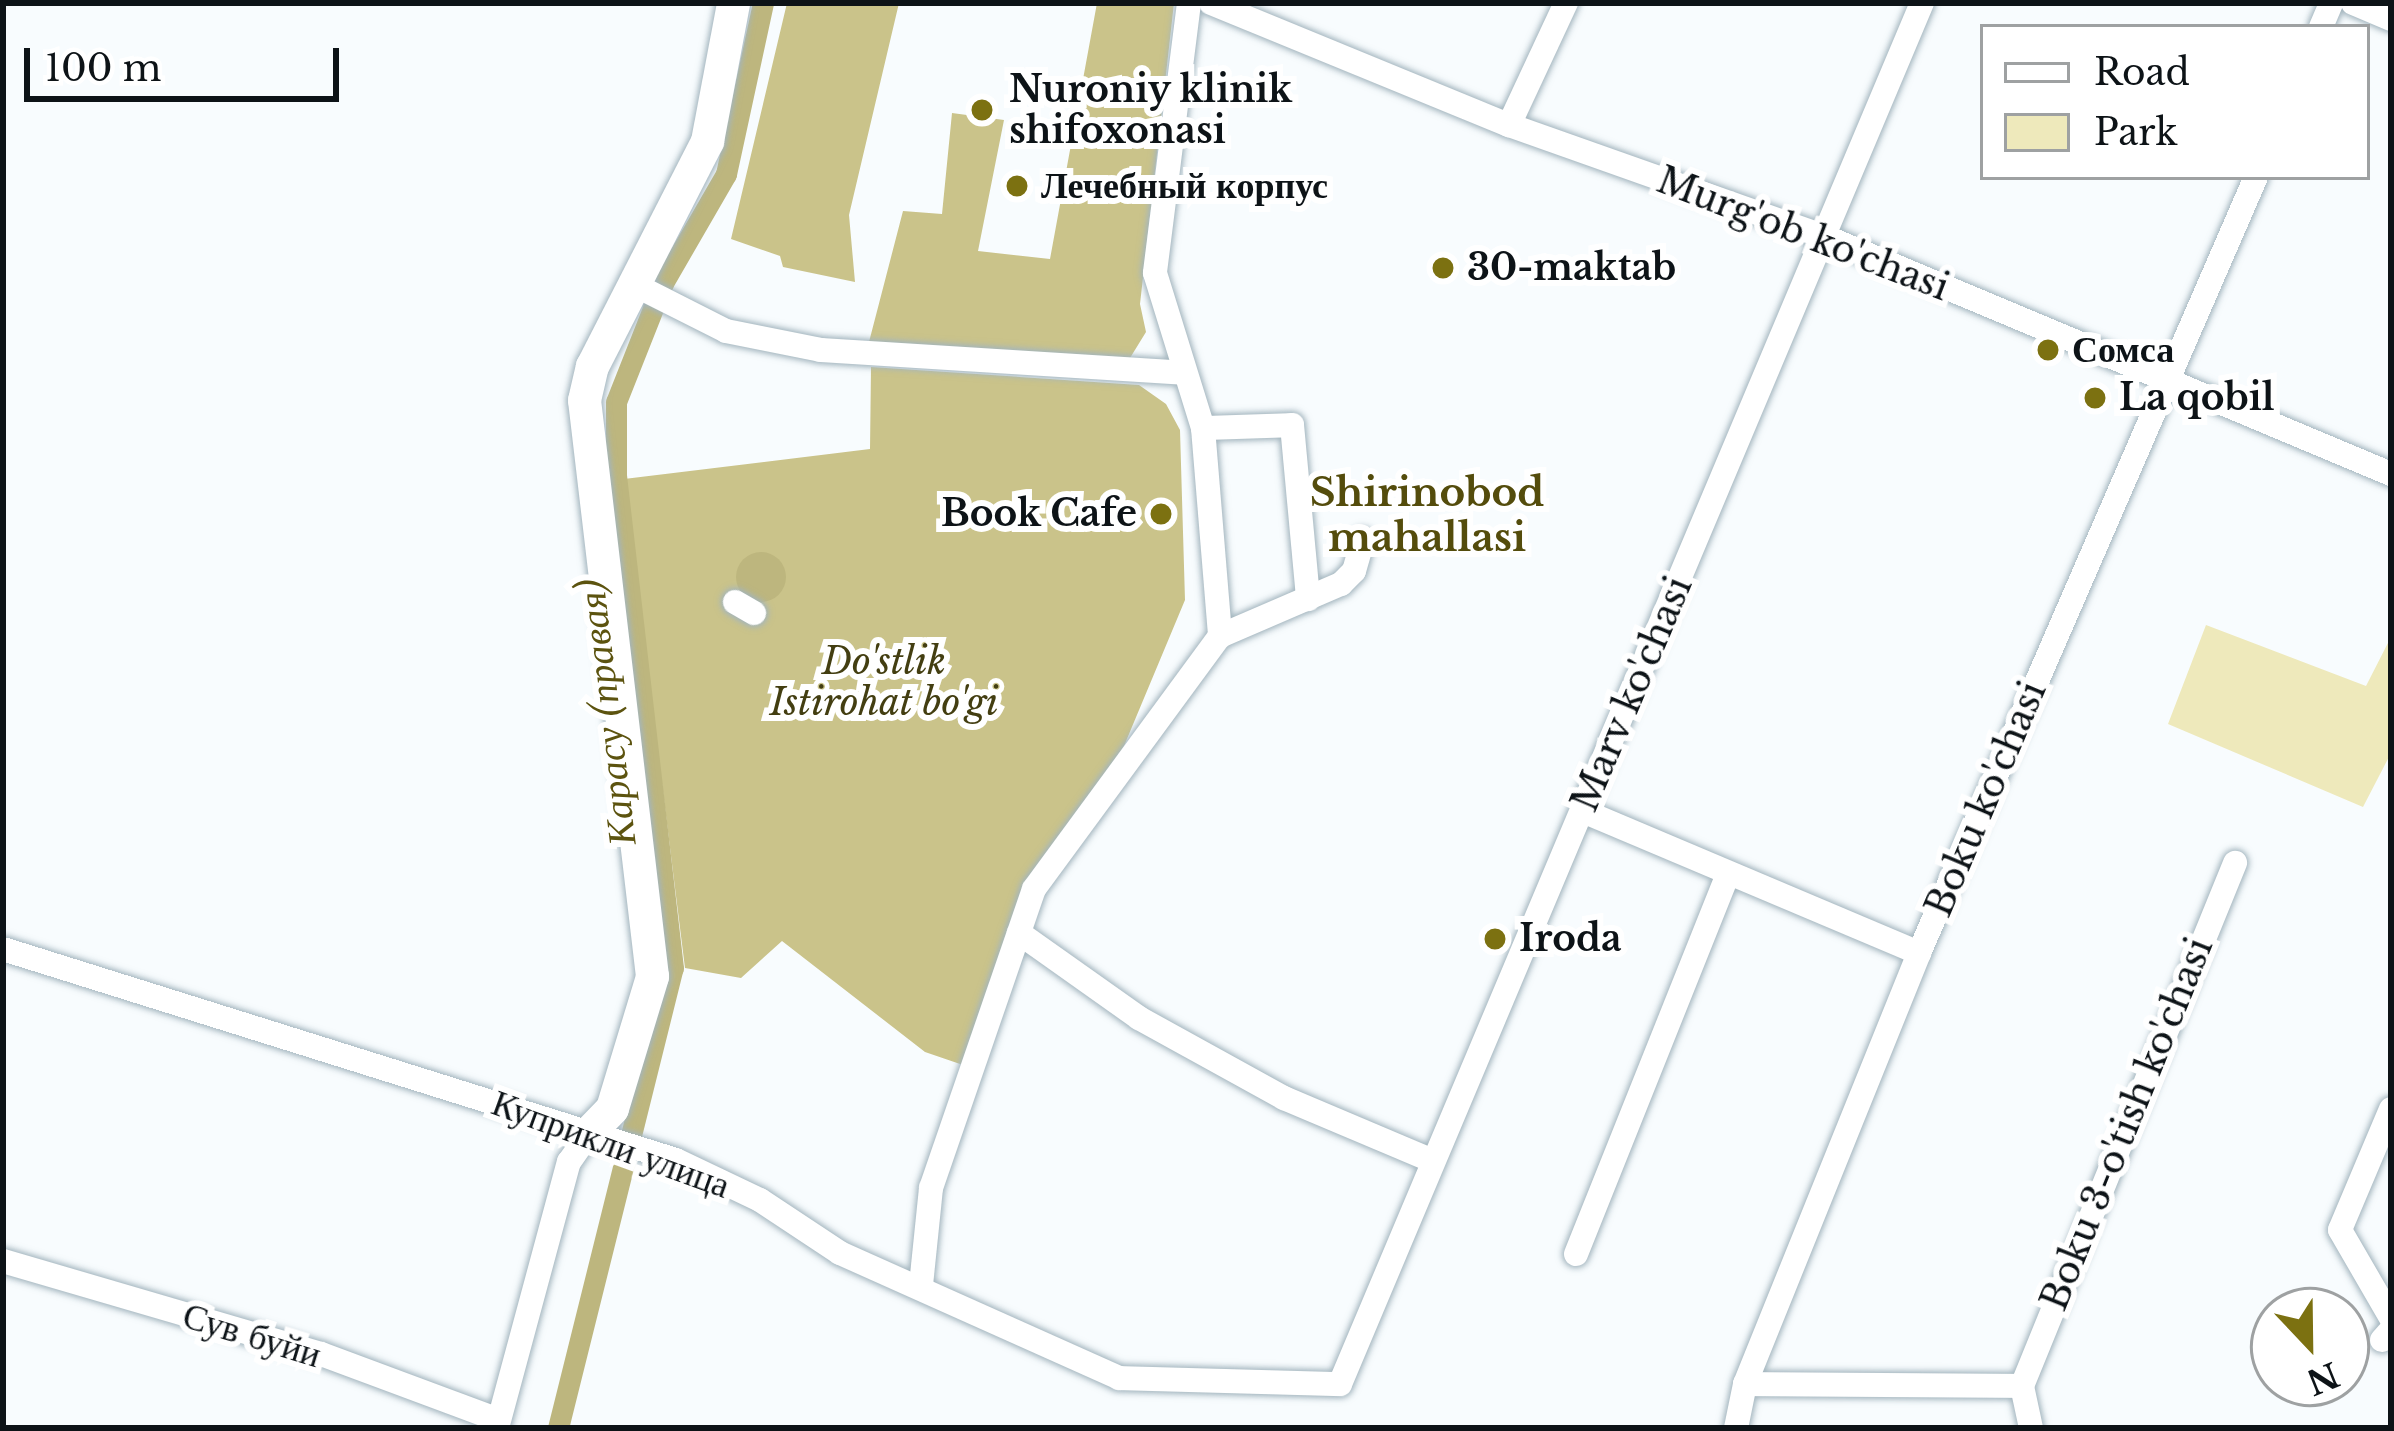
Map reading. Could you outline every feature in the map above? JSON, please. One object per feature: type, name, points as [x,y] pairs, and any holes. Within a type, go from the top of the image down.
[{"type":"street","points":[[497,1424],[569,1162],[601,1134],[652,976],[584,418],[592,366],[638,287],[707,141],[733,3]]},
{"type":"street","points":[[1189,3],[1155,273],[1203,428],[1220,636]]},
{"type":"street","name":"Murg'ob ko'chasi","points":[[1211,3],[1509,125],[1826,237],[2391,474]]},
{"type":"street","points":[[1509,125],[1565,3]]},
{"type":"street","points":[[2353,3],[2391,19]]},
{"type":"street","name":"Marv ko'chasi","points":[[1340,1384],[1430,1160],[1826,237],[1919,4]]},
{"type":"street","name":"Boku ko'chasi","points":[[1736,1428],[1744,1384],[1919,953],[2255,180]]},
{"type":"street","points":[[638,287],[726,331],[842,353],[1183,373]]},
{"type":"street","points":[[1203,428],[1292,425],[1308,599]]},
{"type":"street","points":[[921,1285],[931,1188],[1034,889],[1220,636],[1350,577],[1363,540]]},
{"type":"street","points":[[1583,812],[1726,877],[1919,953]]},
{"type":"street","name":"Boku 3-o'tish ko'chasi","points":[[2022,1386],[2235,863]]},
{"type":"street","points":[[1576,1254],[1726,877]]},
{"type":"street","points":[[1018,933],[1181,1041],[1284,1098],[1430,1160]]},
{"type":"street","name":"Куприкли улица","points":[[3,949],[601,1134],[739,1190],[840,1252],[1119,1378],[1340,1384]]},
{"type":"street","points":[[2388,1329],[2340,1230],[2391,1109]]},
{"type":"street","name":"Сув буйи","points":[[3,1261],[321,1354],[497,1424]]},
{"type":"street","points":[[1744,1384],[2022,1386],[2030,1428]]},
{"type":"green space","points":[[787,3],[899,3],[849,215],[855,282],[783,267],[780,256],[731,239]]},
{"type":"green space","points":[[1097,3],[1174,3],[1140,304],[1146,332],[1130,358],[869,342],[903,211],[942,214],[952,113],[1004,120],[978,251],[1050,259]]},
{"type":"green space","name":"Do'stlik Istirohat bo'gi","points":[[871,367],[1139,385],[1166,404],[1180,430],[1185,600],[1124,746],[1025,889],[963,1065],[925,1052],[782,941],[741,978],[685,968],[624,479],[870,449]]},
{"type":"green space","points":[[2206,625],[2366,686],[2391,637],[2391,753],[2363,807],[2168,724]]},
{"type":"shaded area","points":[[761,552],[779,559],[786,577],[779,595],[761,602],[743,595],[736,577],[743,559]]},
{"type":"waterway","name":"Карасу (правая)","points":[[558,1428],[673,968],[616,474],[616,402],[663,283],[726,174],[763,3]]},
{"type":"place","name":"Nuroniy klinik shifoxonasi","points":[[982,110]]},
{"type":"place","name":"Лечебный корпус","points":[[1017,186]]},
{"type":"place","name":"30-maktab","points":[[1443,268]]},
{"type":"place","name":"Сомса","points":[[2048,350]]},
{"type":"place","name":"La qobil","points":[[2095,398]]},
{"type":"place","name":"Book Cafe","points":[[1161,514]]},
{"type":"place","name":"Iroda","points":[[1495,939]]},
{"type":"district","name":"Shirinobod mahallasi","points":[[1427,516]]}]
